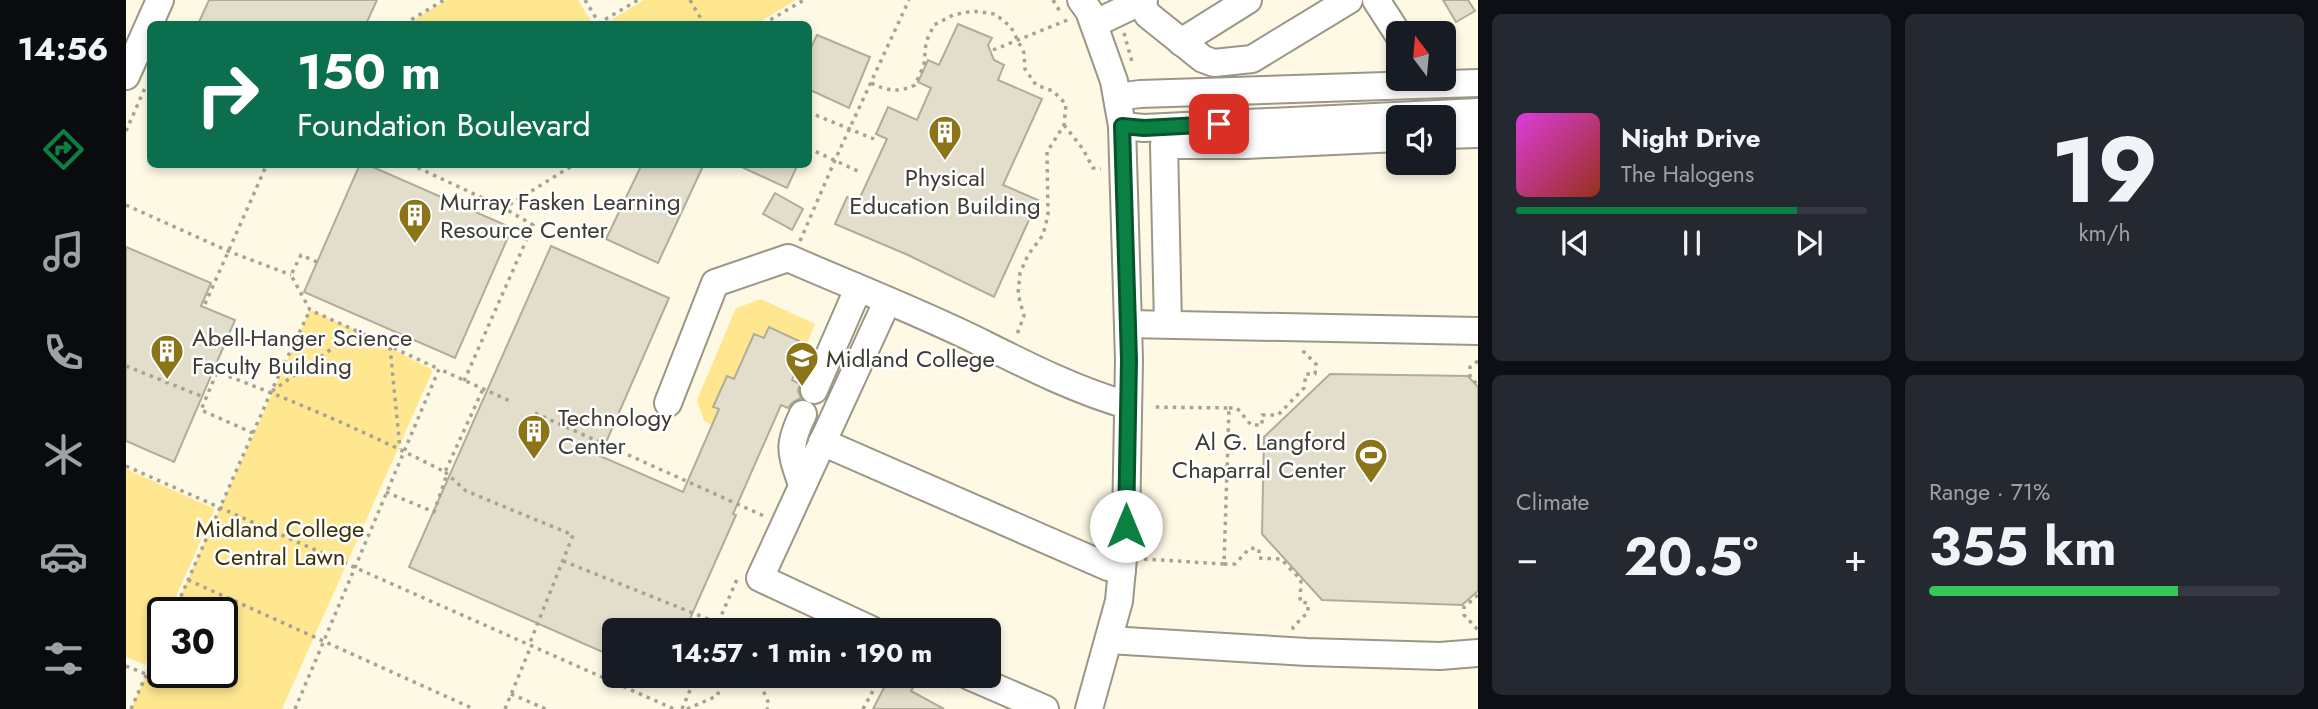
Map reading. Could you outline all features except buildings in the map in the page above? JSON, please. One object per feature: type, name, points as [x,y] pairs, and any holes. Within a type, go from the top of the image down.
[{"type":"street","points":[[1181,42],[1248,0]]},
{"type":"street","points":[[1089,709],[1132,564],[1126,526],[1138,406],[1128,324],[1122,126],[1114,81],[1083,14],[1141,1],[1149,15],[1203,59],[1214,63],[1252,59],[1349,0]]},
{"type":"street","points":[[1376,0],[1390,21]]},
{"type":"street","points":[[152,21],[157,1]]},
{"type":"street","points":[[136,81],[147,39]]},
{"type":"street","points":[[1117,97],[1386,83]]},
{"type":"street","points":[[1456,83],[1478,83]]},
{"type":"street","points":[[1283,89],[1285,132]]},
{"type":"street","points":[[1243,91],[1245,134]]},
{"type":"street","points":[[1168,324],[1164,145],[1245,134],[1478,112]]},
{"type":"street","points":[[1122,126],[1245,134]]},
{"type":"street","points":[[1285,132],[1386,137]]},
{"type":"street","points":[[1456,135],[1478,134]]},
{"type":"street","points":[[668,402],[715,283],[788,258],[978,341],[1041,373],[1099,397],[1138,406]]},
{"type":"street","points":[[814,390],[858,289]]},
{"type":"street","points":[[846,618],[760,578],[887,302]]},
{"type":"street","points":[[1128,324],[1478,331]]},
{"type":"street","points":[[802,485],[791,453],[792,437],[803,414]]},
{"type":"street","points":[[822,442],[1108,567],[1132,564]]},
{"type":"street","points":[[1109,640],[1307,652],[1440,656],[1478,653]]},
{"type":"street","points":[[997,688],[1045,709]]},
{"type":"path","points":[[409,21],[444,0]]},
{"type":"path","points":[[585,0],[596,21]]},
{"type":"path","points":[[603,21],[638,0]]},
{"type":"path","points":[[690,0],[702,21]]},
{"type":"path","points":[[768,21],[804,0]]},
{"type":"path","points":[[798,247],[909,0]]},
{"type":"path","points":[[1053,0],[1083,14]]},
{"type":"path","points":[[871,83],[886,90],[901,91],[915,85],[924,65],[926,42],[934,25],[953,15],[973,11],[995,14],[1011,27],[1024,53],[1025,69],[1036,85],[1053,91],[1066,104],[1064,125],[1047,152],[1048,215],[1043,235],[1028,255],[1020,274],[1018,294],[1024,316],[1012,346]]},
{"type":"path","points":[[993,50],[1083,14]]},
{"type":"path","points":[[126,131],[136,81]]},
{"type":"path","points":[[812,113],[874,139]]},
{"type":"path","points":[[812,150],[862,173]]},
{"type":"path","points":[[205,304],[265,168]]},
{"type":"path","points":[[419,168],[505,208],[533,225],[464,381]]},
{"type":"path","points":[[505,208],[569,168]]},
{"type":"path","points":[[126,205],[228,251],[291,275],[310,310],[510,401]]},
{"type":"path","points":[[291,275],[302,255],[317,262]]},
{"type":"path","points":[[181,597],[310,310]]},
{"type":"path","points":[[271,392],[357,331]]},
{"type":"path","points":[[389,346],[402,450]]},
{"type":"path","points":[[1138,406],[1237,408],[1251,425],[1262,425],[1262,415],[1278,415],[1304,388],[1306,374],[1315,374],[1316,364],[1301,350]]},
{"type":"path","points":[[1478,360],[1470,367],[1470,377],[1478,385]]},
{"type":"path","points":[[126,366],[206,398]]},
{"type":"path","points":[[295,709],[402,450],[439,369]]},
{"type":"path","points":[[253,433],[201,410],[217,372],[271,392],[402,450],[445,472],[466,491],[573,535],[505,709]]},
{"type":"path","points":[[386,492],[433,512],[446,477],[445,472],[483,389]]},
{"type":"path","points":[[1224,564],[1229,408]]},
{"type":"path","points":[[535,413],[764,516],[769,506]]},
{"type":"path","points":[[126,466],[674,709]]},
{"type":"path","points":[[1132,564],[1235,564],[1250,548],[1259,549],[1259,558],[1280,559],[1301,580],[1300,602],[1308,603],[1308,612],[1293,627],[1292,637]]},
{"type":"path","points":[[562,561],[705,618]]},
{"type":"path","points":[[720,618],[738,575]]},
{"type":"path","points":[[188,580],[474,709]]},
{"type":"path","points":[[1478,595],[1465,607],[1464,615],[1478,630]]},
{"type":"path","points":[[126,666],[146,674],[131,709]]},
{"type":"path","points":[[682,709],[691,688]]},
{"type":"path","points":[[688,709],[717,696],[720,688]]},
{"type":"path","points":[[762,688],[769,704],[768,709]]},
{"type":"path","points":[[863,709],[874,688]]},
{"type":"path","points":[[511,694],[546,709]]},
{"type":"green space","points":[[447,0],[578,0],[591,21],[412,21]]},
{"type":"green space","points":[[644,0],[796,0],[761,21],[609,21]]},
{"type":"green space","points":[[761,299],[815,324],[802,355],[794,352],[799,341],[769,328],[764,338],[754,334],[734,379],[727,376],[713,407],[718,411],[712,425],[704,421],[697,400],[736,308]]},
{"type":"green space","name":"Midland College Central Lawn","points":[[310,310],[433,370],[282,709],[131,709],[147,673],[147,688],[238,688],[238,597],[180,597]]},
{"type":"green space","points":[[126,469],[215,509],[176,597],[147,597],[145,665],[126,657]]},
{"type":"place","name":"Physical Education Building","points":[[945,162]]},
{"type":"place","name":"Murray Fasken Learning Resource Center","points":[[415,245]]},
{"type":"place","name":"Abell-Hanger Science Faculty Building","points":[[167,381]]},
{"type":"place","name":"Midland College","points":[[802,388]]},
{"type":"place","name":"Technology Center","points":[[534,461]]},
{"type":"place","name":"Al G. Langford Chaparral Center","points":[[1371,485]]},
{"type":"route","points":[[1126,526],[1129,360],[1122,126],[1144,128],[1219,124]]}]
